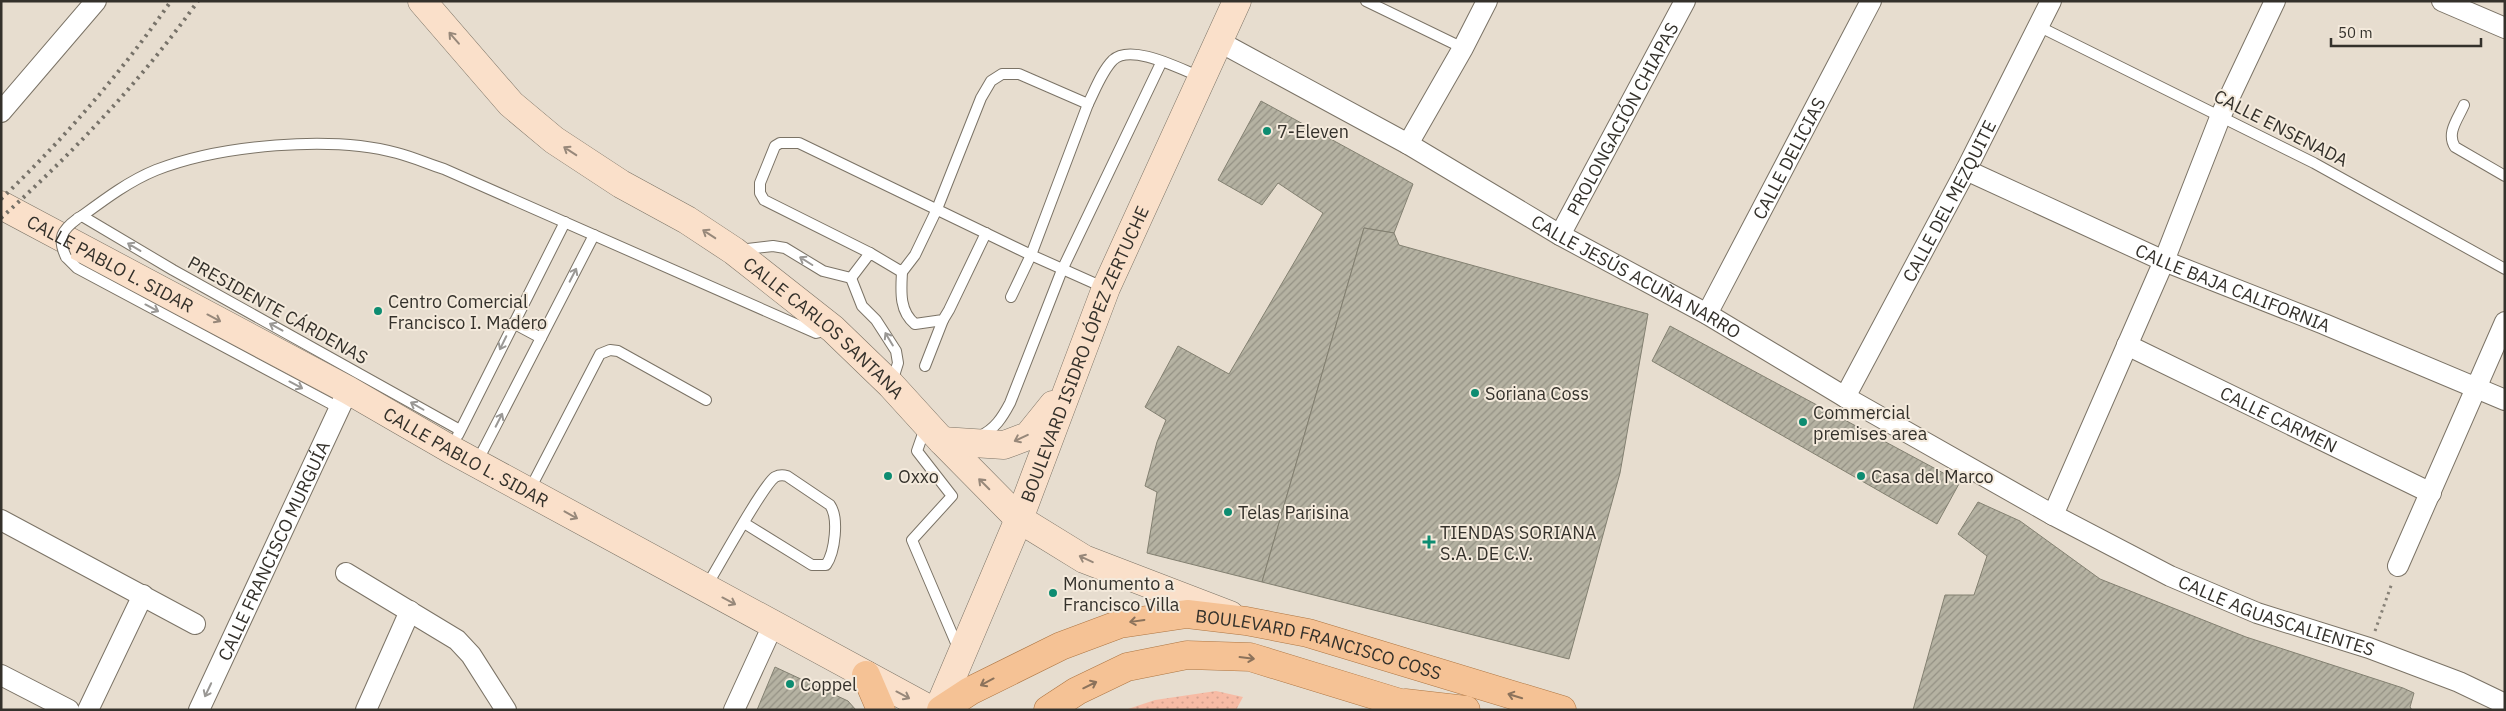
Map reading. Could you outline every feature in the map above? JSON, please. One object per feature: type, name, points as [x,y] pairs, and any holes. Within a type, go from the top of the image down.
[{"type":"main road","name":"BOULEVARD FRANCISCO COSS","points":[[940,710],[970,691],[1061,646],[1120,624],[1187,614],[1246,621],[1308,634],[1562,710]]},
{"type":"main road","name":"BOULEVARD FRANCISCO COSS","points":[[1048,710],[1077,691],[1127,667],[1187,655],[1250,657],[1423,710]]},
{"type":"main road","points":[[866,675],[881,710]]},
{"type":"main road","points":[[1394,701],[1466,710]]},
{"type":"street","points":[[1,112],[96,1]]},
{"type":"street","name":"CALLE CARLOS SANTANA","points":[[422,1],[511,104],[554,140],[621,184],[687,220],[734,251],[833,329],[945,436],[1019,519],[1084,559],[1246,621]]},
{"type":"street","name":"BOULEVARD ISIDRO LÓPEZ ZERTUCHE","points":[[940,710],[961,655],[1019,519],[1106,288],[1201,76],[1237,1]]},
{"type":"street","points":[[1408,144],[1463,48],[1487,1]]},
{"type":"street","name":"PROLONGACIÓN CHIAPAS","points":[[1560,235],[1685,1]]},
{"type":"street","name":"CALLE DELICIAS","points":[[1706,314],[1871,1]]},
{"type":"street","name":"CALLE DEL MEZQUITE","points":[[1845,397],[1966,170],[2051,1]]},
{"type":"street","points":[[2053,515],[2164,261],[2221,115],[2275,1]]},
{"type":"street","points":[[2442,1],[2505,28]]},
{"type":"street","name":"CALLE JESÚS ACUÑA NARRO","points":[[1218,41],[1408,144],[1560,235],[1706,314],[1845,397],[2053,515]]},
{"type":"street","name":"CALLE BAJA CALIFORNIA","points":[[1966,170],[2164,261],[2324,324],[2505,400]]},
{"type":"street","name":"CALLE PABLO L. SIDAR","points":[[1,205],[344,399],[455,440],[477,463],[528,492],[930,710]]},
{"type":"street","points":[[2398,566],[2505,322]]},
{"type":"street","name":"CALLE CARMEN","points":[[2128,345],[2431,493]]},
{"type":"street","points":[[945,436],[1004,445],[1028,436],[1066,390]]},
{"type":"street","name":"CALLE FRANCISCO MURGUÍA","points":[[199,710],[344,399]]},
{"type":"street","name":"CALLE AGUASCALIENTES","points":[[2053,515],[2170,576],[2248,610],[2370,648],[2459,682],[2505,704]]},
{"type":"street","points":[[1,520],[195,624]]},
{"type":"street","points":[[346,573],[457,640],[471,655],[506,710]]},
{"type":"street","points":[[88,710],[143,595]]},
{"type":"street","points":[[366,710],[410,611]]},
{"type":"street","points":[[734,710],[773,624]]},
{"type":"street","points":[[1,675],[69,710]]},
{"type":"lane","points":[[1366,1],[1463,48]]},
{"type":"lane","name":"CALLE ENSENADA","points":[[2038,26],[2221,115],[2314,163],[2505,268]]},
{"type":"lane","points":[[1011,297],[1031,255],[1088,104],[1114,59],[1128,53],[1146,55],[1161,63],[1201,76]]},
{"type":"lane","points":[[961,655],[912,540],[952,496],[917,451],[945,436],[990,432],[1000,421],[1010,403],[1062,270],[1161,63]]},
{"type":"lane","points":[[942,320],[916,324],[909,319],[902,302],[902,272],[914,255],[937,209],[981,98],[991,80],[1002,74],[1020,74],[1088,104]]},
{"type":"lane","points":[[2464,105],[2452,132],[2452,142],[2456,147],[2505,176]]},
{"type":"lane","points":[[902,272],[870,253],[764,200],[760,193],[760,182],[775,146],[780,143],[799,143],[1062,270],[1106,288]]},
{"type":"lane","points":[[344,399],[77,268],[66,257],[60,240],[62,234],[80,217],[120,188],[156,170],[202,157],[256,147],[322,144],[396,152],[444,169],[816,334],[833,329]]},
{"type":"lane","name":"PRESIDENTE CÁRDENAS","points":[[80,217],[173,270],[455,440]]},
{"type":"lane","points":[[455,440],[565,222]]},
{"type":"lane","points":[[925,366],[942,320],[949,310],[986,233]]},
{"type":"lane","points":[[477,463],[594,235]]},
{"type":"lane","points":[[734,251],[773,246],[785,248],[823,271],[851,278]]},
{"type":"lane","points":[[851,278],[870,253]]},
{"type":"lane","points":[[851,278],[862,306],[876,320],[896,351],[898,363],[891,385]]},
{"type":"lane","points":[[514,323],[541,338]]},
{"type":"lane","points":[[528,492],[600,354],[606,351],[618,351],[706,400]]},
{"type":"lane","points":[[706,588],[744,523],[771,481],[776,477],[787,476],[830,505],[834,511],[830,559],[826,565],[812,565],[744,523]]},
{"type":"path","points":[[2370,648],[2398,566]]},
{"type":"shaded area","points":[[1216,691],[1243,697],[1236,710],[1125,710],[1155,700]]},
{"type":"building","points":[[1261,101],[1413,184],[1394,233],[1364,228],[1262,582],[1147,553],[1157,492],[1145,486],[1157,442],[1166,420],[1145,407],[1178,346],[1229,374],[1323,213],[1278,183],[1262,205],[1218,180]]},
{"type":"building","name":"Soriana Coss","points":[[1364,228],[1394,233],[1399,245],[1648,314],[1620,473],[1569,659],[1262,582]]},
{"type":"building","name":"Commercial premises area","points":[[1670,326],[1960,482],[1937,524],[1652,361]]},
{"type":"building","points":[[1978,502],[2020,521],[2100,579],[2246,637],[2403,688],[2414,693],[2410,707],[2412,710],[1913,710],[1945,595],[1974,595],[1987,556],[1958,534]]},
{"type":"building","name":"Coppel","points":[[775,667],[848,701],[856,710],[757,710]]},
{"type":"railway","points":[[1,199],[47,153],[91,104],[132,54],[171,1]]},
{"type":"railway","points":[[1,218],[55,168],[105,115],[176,31],[198,1]]},
{"type":"place","name":"7-Eleven","points":[[1267,131]]},
{"type":"place","name":"Centro Comercial Francisco I. Madero","points":[[378,311]]},
{"type":"place","name":"Soriana Coss","points":[[1475,393]]},
{"type":"place","name":"Commercial premises area","points":[[1803,422]]},
{"type":"place","name":"Oxxo","points":[[888,476]]},
{"type":"place","name":"Casa del Marco","points":[[1861,476]]},
{"type":"place","name":"Telas Parisina","points":[[1228,512]]},
{"type":"place","name":"TIENDAS SORIANA S.A. DE C.V.","points":[[1429,542]]},
{"type":"place","name":"Monumento a Francisco Villa","points":[[1053,593]]},
{"type":"place","name":"Coppel","points":[[790,684]]}]
